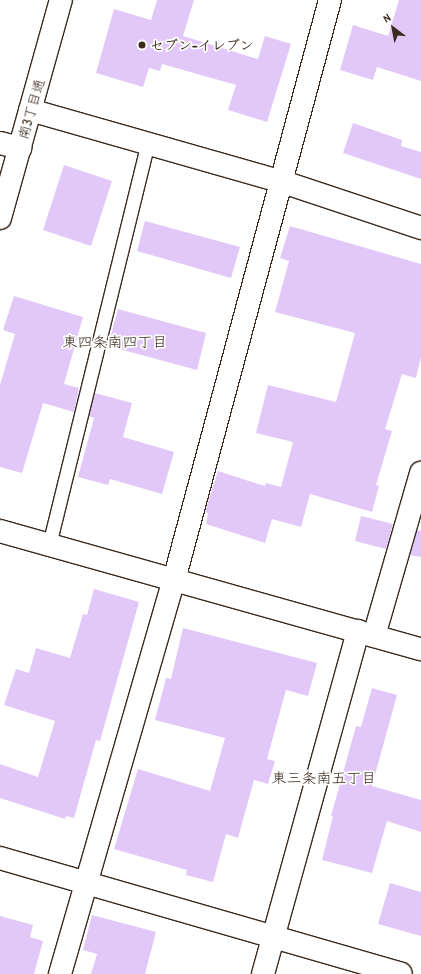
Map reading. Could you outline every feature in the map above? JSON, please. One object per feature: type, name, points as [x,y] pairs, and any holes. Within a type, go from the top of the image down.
[{"type":"street","name":"南3丁目通","points":[[0,218],[10,145],[30,110],[61,0]]},
{"type":"street","points":[[60,974],[174,580],[280,181],[330,0]]},
{"type":"street","points":[[30,110],[280,181],[421,228]]},
{"type":"street","points":[[263,974],[366,634],[421,473]]},
{"type":"street","points":[[0,531],[421,649]]},
{"type":"street","points":[[0,858],[401,974]]},
{"type":"lane","points":[[49,545],[148,143]]},
{"type":"building","points":[[157,0],[194,0],[183,36],[258,59],[265,36],[291,44],[267,122],[228,110],[236,85],[162,64],[160,71],[149,68],[143,87],[96,73],[114,9],[151,20]]},
{"type":"building","points":[[399,0],[421,0],[421,81],[377,67],[373,80],[340,70],[353,25],[388,36]]},
{"type":"building","points":[[353,123],[402,140],[401,146],[421,152],[421,179],[343,153]]},
{"type":"building","points":[[64,165],[112,181],[91,246],[43,230]]},
{"type":"building","points":[[145,221],[240,247],[231,278],[137,251]]},
{"type":"building","points":[[290,226],[421,264],[421,357],[416,378],[402,374],[385,429],[392,431],[376,485],[379,486],[372,512],[310,494],[301,527],[272,519],[265,543],[206,524],[208,513],[205,512],[218,471],[265,486],[266,483],[281,487],[293,442],[256,433],[268,385],[336,402],[355,333],[275,312],[289,261],[280,258]]},
{"type":"building","points":[[14,296],[83,317],[64,384],[79,388],[74,412],[43,403],[22,473],[0,467],[0,385],[15,334],[3,330]]},
{"type":"building","points":[[118,309],[206,333],[197,370],[108,346]]},
{"type":"building","points":[[95,393],[132,403],[123,437],[174,452],[162,494],[110,479],[108,485],[78,477],[94,418],[89,416]]},
{"type":"building","points":[[361,516],[393,524],[386,549],[355,541]]},
{"type":"building","points":[[417,530],[421,531],[421,557],[410,555]]},
{"type":"building","points":[[94,589],[139,602],[100,741],[96,740],[74,818],[66,816],[65,819],[0,798],[0,764],[38,777],[55,721],[4,705],[16,669],[29,673],[36,648],[70,658],[83,614],[87,615]]},
{"type":"building","points":[[183,628],[317,663],[308,696],[286,690],[267,759],[275,761],[268,784],[254,780],[238,838],[226,834],[213,882],[186,875],[187,870],[114,849],[138,769],[210,791],[225,738],[155,720],[166,678],[171,679]]},
{"type":"building","points":[[372,688],[397,695],[372,786],[421,800],[421,832],[387,821],[372,873],[322,860],[333,816],[331,816],[356,726],[361,727]]},
{"type":"building","points":[[390,883],[421,892],[421,936],[378,924]]},
{"type":"building","points":[[92,915],[156,932],[145,974],[91,974],[97,954],[83,950]]},
{"type":"building","points":[[0,916],[33,925],[30,937],[43,941],[34,974],[0,974]]},
{"type":"place","name":"セブン-イレブン","points":[[142,45]]},
{"type":"district","name":"東四条南四丁目","points":[[115,342]]},
{"type":"district","name":"東三条南五丁目","points":[[324,778]]}]
